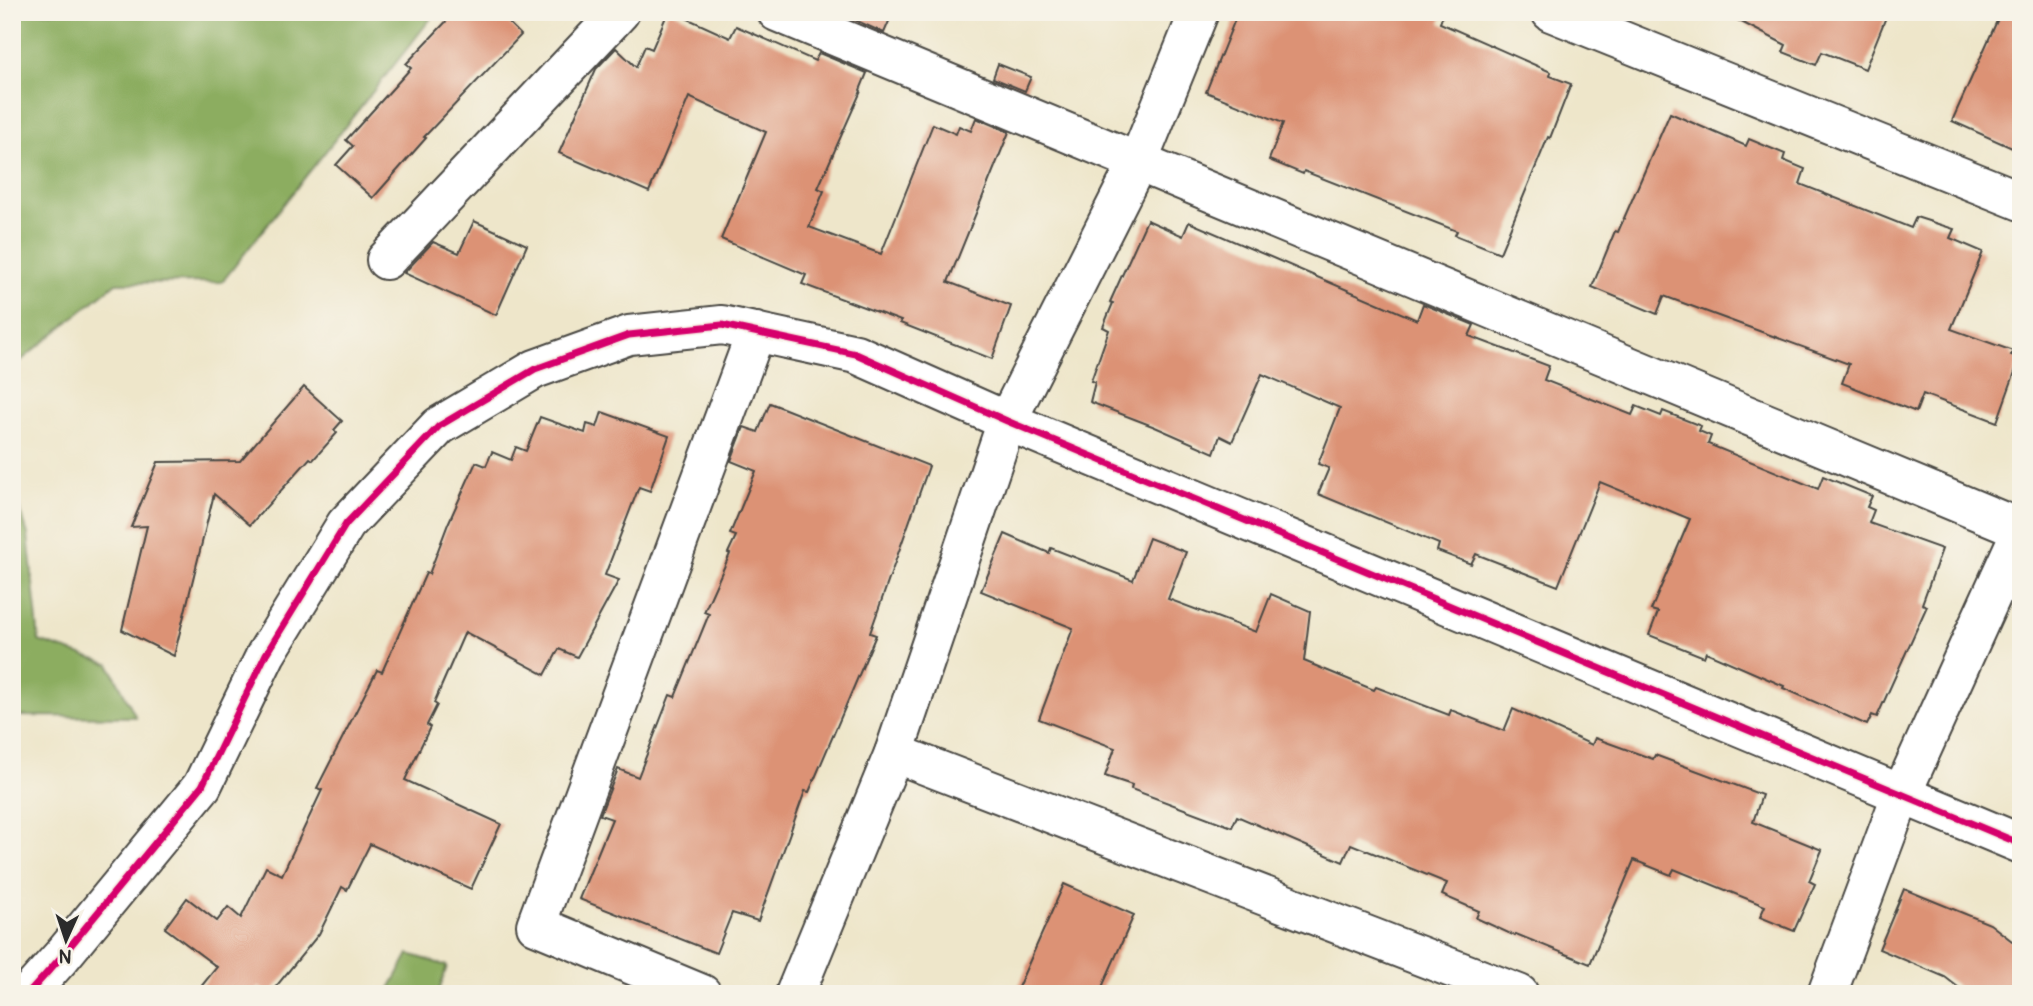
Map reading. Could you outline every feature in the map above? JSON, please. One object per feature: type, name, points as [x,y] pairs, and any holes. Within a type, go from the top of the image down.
[{"type":"street","points":[[386,260],[620,12]]},
{"type":"street","points":[[778,12],[2021,530],[1902,793],[1827,994]]},
{"type":"street","points":[[795,994],[894,753],[1007,421],[1138,162],[1199,12]]},
{"type":"street","points":[[1551,12],[2021,201]]},
{"type":"street","points":[[28,994],[202,786],[266,654],[346,524],[439,426],[535,369],[629,335],[722,325],[856,354],[1007,421],[2021,844]]},
{"type":"street","points":[[702,994],[536,925],[756,332]]},
{"type":"street","points":[[894,753],[1519,994]]},
{"type":"green space","points":[[12,12],[436,12],[222,282],[116,283],[12,368]]},
{"type":"green space","points":[[12,485],[28,534],[39,641],[109,664],[136,717],[12,716]]},
{"type":"green space","points":[[409,954],[447,966],[438,994],[387,994]]},
{"type":"building","points":[[455,12],[498,12],[521,35],[424,137],[426,138],[373,198],[336,165],[353,146],[346,140],[411,68],[406,64]]},
{"type":"building","points":[[668,12],[730,38],[736,26],[815,61],[819,53],[867,73],[818,188],[824,191],[809,227],[881,254],[933,124],[956,134],[959,126],[971,131],[976,118],[1009,132],[948,282],[1011,306],[992,359],[802,284],[806,275],[721,239],[766,132],[689,97],[649,192],[559,153],[596,69],[616,48],[636,67],[645,46],[652,49]]},
{"type":"building","points":[[837,12],[893,12],[884,33]]},
{"type":"building","points":[[1238,12],[1444,12],[1440,23],[1551,72],[1550,76],[1571,84],[1500,253],[1455,235],[1457,231],[1269,160],[1283,123],[1206,92]]},
{"type":"building","points":[[1722,12],[1888,12],[1865,69],[1822,52],[1816,65],[1783,52],[1786,45]]},
{"type":"building","points":[[2001,12],[2021,12],[2021,152],[1952,121]]},
{"type":"building","points":[[998,64],[1031,77],[1025,91],[993,78]]},
{"type":"building","points":[[1670,113],[1746,146],[1749,139],[1785,154],[1783,160],[1805,169],[1800,184],[1911,228],[1916,217],[1954,229],[1950,238],[1983,252],[1951,329],[2013,351],[2011,355],[2020,358],[1997,422],[1923,394],[1916,412],[1842,383],[1849,364],[1664,296],[1657,314],[1592,287]]},
{"type":"building","points":[[1147,220],[1183,236],[1189,222],[1417,320],[1423,304],[1474,325],[1469,336],[1549,366],[1544,380],[1632,415],[1636,406],[1661,416],[1663,411],[1701,426],[1699,431],[1711,436],[1708,444],[1818,489],[1823,476],[1872,496],[1867,507],[1874,510],[1869,523],[1942,549],[1922,604],[1927,606],[1877,717],[1872,715],[1867,725],[1706,652],[1704,657],[1649,635],[1658,612],[1651,610],[1690,519],[1600,482],[1558,586],[1476,554],[1471,564],[1437,551],[1439,544],[1318,494],[1329,468],[1318,464],[1340,408],[1262,374],[1232,442],[1220,436],[1214,453],[1090,402],[1095,382],[1091,381],[1109,330],[1103,327],[1113,303],[1110,302]]},
{"type":"building","points":[[474,221],[527,245],[496,315],[404,273],[433,242],[459,253]]},
{"type":"building","points":[[304,387],[342,421],[334,430],[337,433],[313,460],[310,458],[250,525],[214,494],[174,656],[122,630],[147,526],[131,527],[158,462],[240,461]]},
{"type":"building","points":[[770,403],[929,466],[870,633],[876,635],[809,792],[805,791],[758,921],[732,913],[716,953],[579,899],[612,819],[600,815],[618,769],[638,777],[670,695],[675,697],[709,614],[704,612],[730,554],[728,553],[736,536],[730,534],[756,471],[731,461],[744,427],[758,432]]},
{"type":"building","points":[[602,412],[669,436],[650,491],[639,487],[605,575],[619,580],[577,657],[559,649],[545,675],[465,632],[434,703],[437,705],[427,725],[430,727],[405,780],[501,824],[471,889],[370,844],[347,890],[342,887],[319,934],[270,994],[259,987],[254,994],[195,994],[217,967],[165,928],[187,898],[217,921],[228,907],[241,918],[266,867],[282,875],[322,790],[317,788],[377,670],[382,672],[426,573],[429,574],[476,462],[486,466],[492,452],[511,460],[516,447],[526,451],[540,417],[585,433],[587,424],[597,427]]},
{"type":"building","points":[[1005,534],[1049,553],[1051,548],[1133,580],[1149,538],[1186,552],[1168,599],[1256,632],[1271,594],[1310,611],[1304,661],[1374,690],[1376,687],[1449,715],[1451,710],[1504,731],[1513,709],[1592,745],[1595,738],[1653,759],[1655,755],[1762,795],[1753,822],[1822,850],[1809,881],[1815,884],[1794,931],[1760,917],[1765,906],[1674,869],[1671,875],[1634,860],[1590,964],[1476,918],[1479,911],[1442,895],[1447,883],[1351,844],[1343,862],[1237,816],[1232,827],[1131,789],[1132,785],[1105,776],[1115,748],[1039,719],[1073,628],[981,591]]},
{"type":"building","points":[[1064,884],[1134,915],[1099,994],[1015,994]]},
{"type":"building","points":[[1904,889],[1990,924],[2021,948],[2021,994],[1967,994],[1945,977],[1879,949]]},
{"type":"cycle path","points":[[28,994],[202,786],[266,654],[346,524],[439,426],[535,369],[629,335],[722,325],[856,354],[1007,421],[2021,844]]}]
